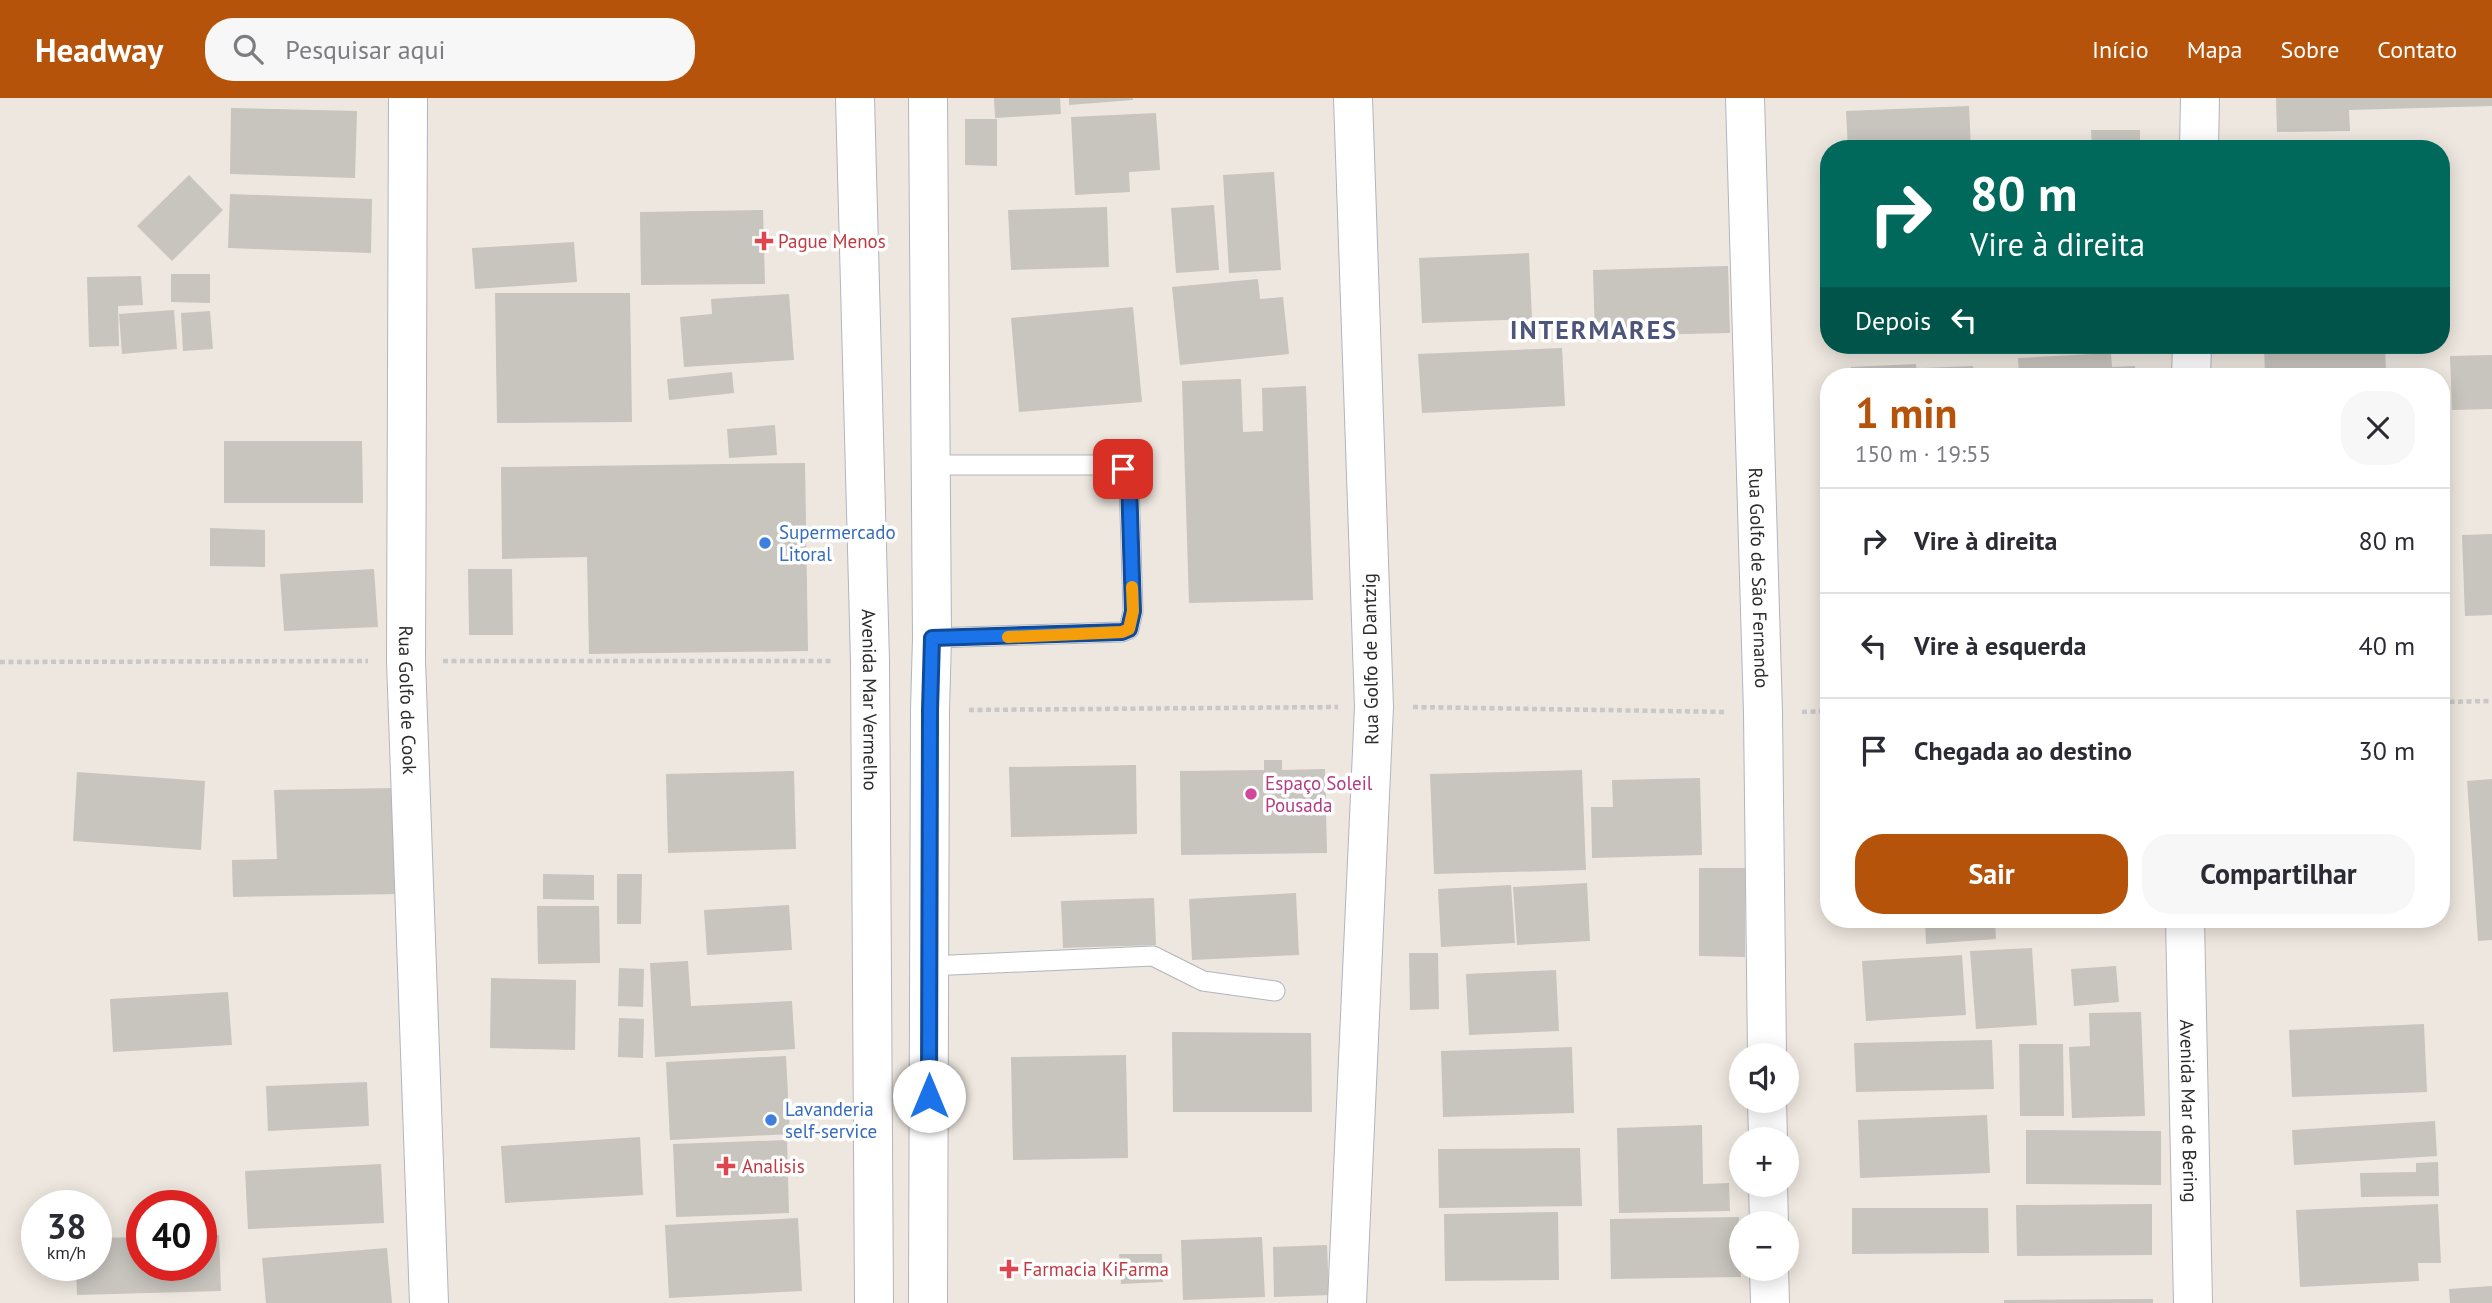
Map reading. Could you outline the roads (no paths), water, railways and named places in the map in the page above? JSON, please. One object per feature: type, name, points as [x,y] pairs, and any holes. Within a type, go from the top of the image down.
[{"type":"street","name":"Rua Golfo de Cook","points":[[408,98],[406,661],[429,1303]]},
{"type":"street","name":"Avenida Mar Vermelho","points":[[855,98],[870,661],[874,1303]]},
{"type":"street","points":[[928,98],[932,465],[928,1303]]},
{"type":"street","name":"Rua Golfo de Dantzig","points":[[1347,1303],[1374,707],[1353,98]]},
{"type":"street","name":"Rua Golfo de São Fernando","points":[[1745,98],[1763,713],[1767,1043]]},
{"type":"street","points":[[2199,140],[2200,98]]},
{"type":"street","name":"Avenida Mar de Bering","points":[[2185,928],[2193,1303]]},
{"type":"street","points":[[1769,1281],[1770,1303]]},
{"type":"lane","points":[[932,465],[1111,465],[1123,469],[1129,481],[1133,611],[1129,629],[1122,632],[932,638]]},
{"type":"lane","points":[[929,967],[1153,956],[1203,981],[1275,991]]},
{"type":"place","name":"Pague Menos","points":[[764,241]]},
{"type":"place","name":"Supermercado Litoral","points":[[765,543]]},
{"type":"place","name":"Espaço Soleil Pousada","points":[[1251,794]]},
{"type":"place","name":"Lavanderia self-service","points":[[771,1120]]},
{"type":"place","name":"Analisis","points":[[726,1166]]},
{"type":"place","name":"Farmacia KiFarma","points":[[1009,1269]]},
{"type":"district","name":"INTERMARES","points":[[1594,330]]}]
